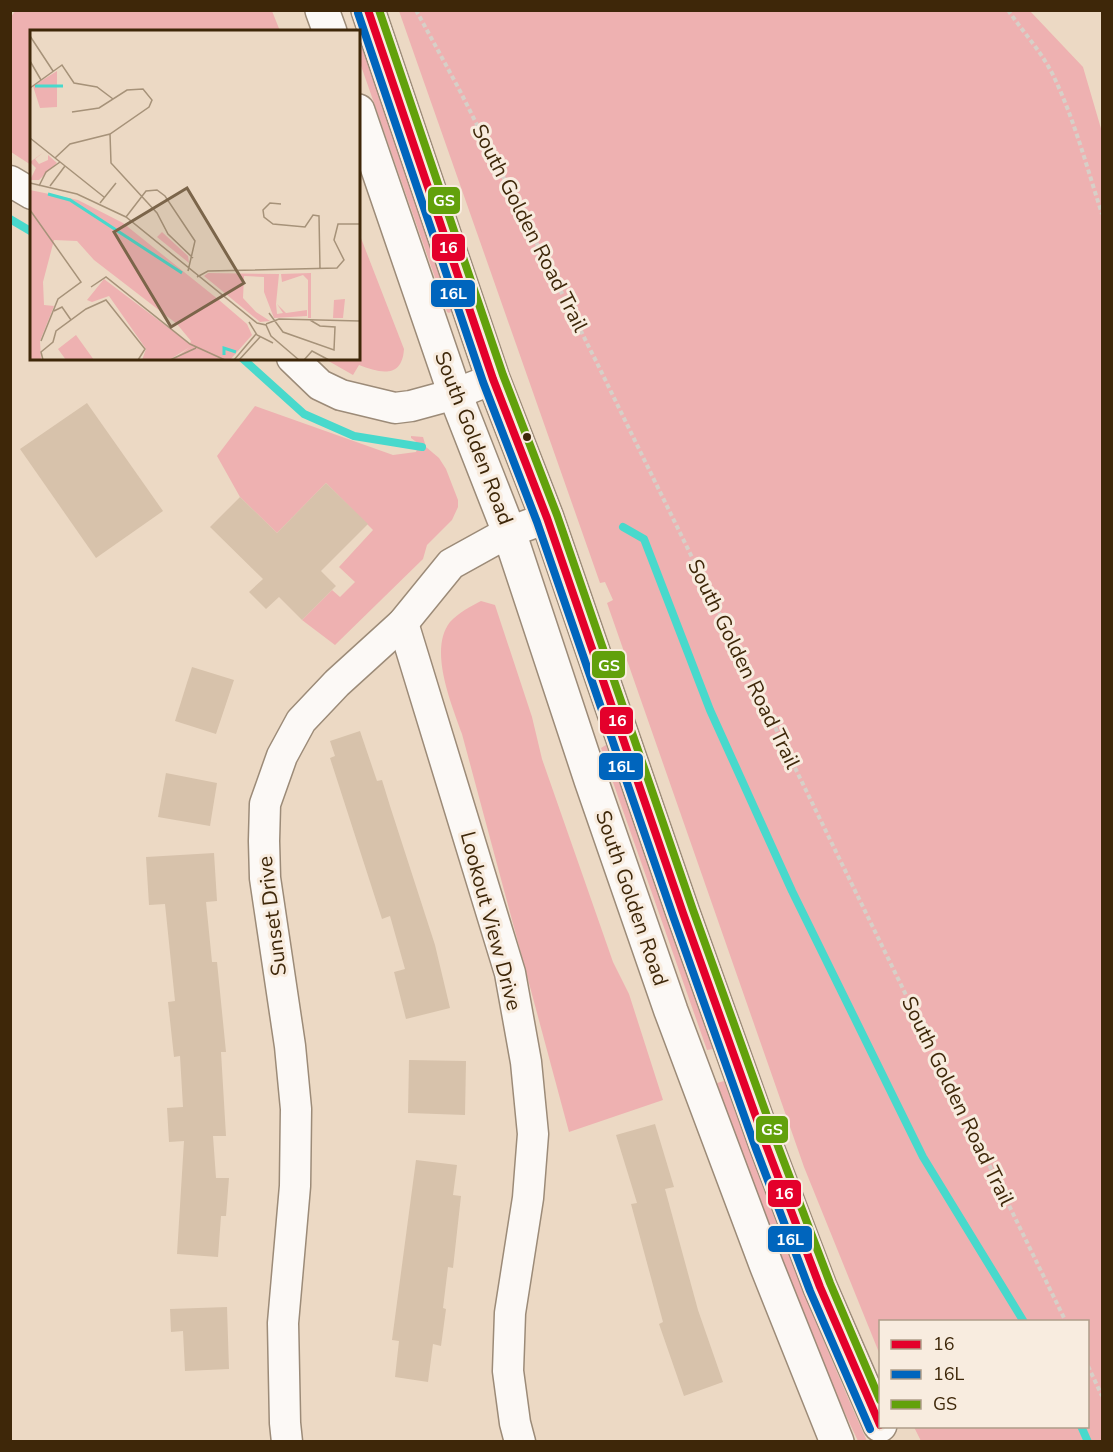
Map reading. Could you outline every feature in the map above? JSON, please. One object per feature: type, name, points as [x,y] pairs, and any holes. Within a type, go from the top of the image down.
[{"type":"main road","points":[[322,10],[329,30]]},
{"type":"main road","name":"South Golden Road","points":[[368,10],[493,379],[547,518],[683,913],[766,1145],[820,1287],[879,1421]]},
{"type":"main road","name":"South Golden Road","points":[[360,117],[455,394],[509,532],[671,1011],[767,1267],[837,1442]]},
{"type":"main road","name":"South Golden Road","points":[[882,1428],[888,1442]]},
{"type":"street","points":[[10,181],[30,193]]},
{"type":"street","points":[[294,360],[320,385],[341,395],[395,408],[455,394],[493,379]]},
{"type":"street","name":"Sunset Drive","points":[[287,1442],[284,1323],[296,1186],[296,1109],[290,1046],[265,878],[266,804],[282,756],[301,721],[337,683],[403,623],[451,564],[509,532],[547,518]]},
{"type":"street","name":"Lookout View Drive","points":[[403,623],[510,974],[526,1062],[533,1134],[528,1198],[510,1313],[508,1371],[520,1442]]},
{"type":"path","name":"South Golden Road Trail","points":[[416,10],[459,88],[596,361],[1065,1320]]},
{"type":"path","points":[[1008,10],[1044,59],[1053,76],[1065,103],[1102,214]]},
{"type":"path","points":[[1089,1368],[1102,1396]]},
{"type":"shaded area","points":[[16,10],[272,11],[280,30],[30,30],[30,164],[11,152],[10,18]]},
{"type":"shaded area","points":[[399,11],[1030,11],[1083,67],[1102,132],[1102,1441],[921,1441],[914,1428],[1089,1428],[1089,1320],[879,1320],[879,1353],[804,1167],[607,603],[613,600],[605,582],[600,583]]},
{"type":"shaded area","points":[[360,42],[449,296],[452,311],[447,312],[360,63]]},
{"type":"shaded area","points":[[360,236],[404,349],[399,365],[394,369],[382,371],[359,365],[353,375],[327,360],[360,360]]},
{"type":"shaded area","points":[[255,406],[393,455],[416,452],[419,444],[411,436],[423,437],[426,447],[439,458],[446,469],[458,500],[458,507],[452,520],[427,545],[423,559],[335,645],[302,620],[332,590],[340,597],[355,582],[339,567],[373,530],[326,483],[277,533],[240,497],[217,456]]},
{"type":"shaded area","points":[[481,601],[495,605],[532,717],[542,759],[613,962],[629,994],[663,1100],[569,1132],[441,662],[441,647],[450,622]]},
{"type":"shaded area","points":[[606,745],[713,1049],[707,1050],[601,748]]},
{"type":"shaded area","points":[[724,1081],[792,1262],[867,1441],[858,1441],[781,1258],[717,1083]]},
{"type":"building","points":[[87,403],[163,511],[96,558],[20,449]]},
{"type":"building","points":[[326,483],[368,524],[321,571],[336,586],[302,620],[279,597],[266,609],[249,592],[263,579],[210,527],[240,497],[277,533]]},
{"type":"building","points":[[192,667],[234,680],[216,734],[175,721]]},
{"type":"building","points":[[360,731],[377,781],[382,780],[435,945],[450,1008],[406,1019],[394,972],[405,969],[390,916],[382,919],[330,758],[335,756],[330,741]]},
{"type":"building","points":[[166,773],[217,783],[210,826],[158,817]]},
{"type":"building","points":[[214,853],[217,901],[206,902],[212,962],[217,962],[226,1052],[221,1052],[226,1136],[213,1136],[216,1178],[229,1178],[226,1216],[221,1216],[218,1257],[177,1254],[184,1141],[169,1142],[167,1108],[183,1107],[180,1056],[174,1057],[168,1002],[175,1001],[165,904],[149,905],[146,857]]},
{"type":"building","points":[[409,1060],[466,1061],[465,1115],[408,1113]]},
{"type":"building","points":[[655,1124],[674,1187],[665,1189],[698,1310],[723,1382],[684,1396],[659,1324],[663,1322],[631,1204],[637,1203],[616,1135]]},
{"type":"building","points":[[416,1160],[457,1165],[453,1195],[461,1196],[453,1268],[448,1267],[441,1346],[433,1344],[428,1382],[395,1377],[399,1341],[392,1340]]},
{"type":"building","points":[[227,1307],[229,1369],[185,1371],[183,1331],[171,1332],[170,1309]]},
{"type":"waterway","points":[[10,219],[30,231]]},
{"type":"waterway","points":[[244,360],[304,414],[354,436],[422,447]]},
{"type":"waterway","points":[[623,527],[644,539],[710,710],[792,891],[923,1157],[1023,1320]]},
{"type":"waterway","points":[[1082,1428],[1088,1442]]},
{"type":"transit line","name":"16","points":[[368,10],[493,379],[547,518],[683,913],[766,1145],[820,1287],[879,1423]]},
{"type":"transit line","name":"GS","points":[[379,10],[503,375],[557,515],[693,910],[776,1141],[830,1283],[879,1398]]},
{"type":"transit line","name":"16L","points":[[358,13],[483,382],[537,522],[756,1149],[810,1291],[870,1429]]}]
